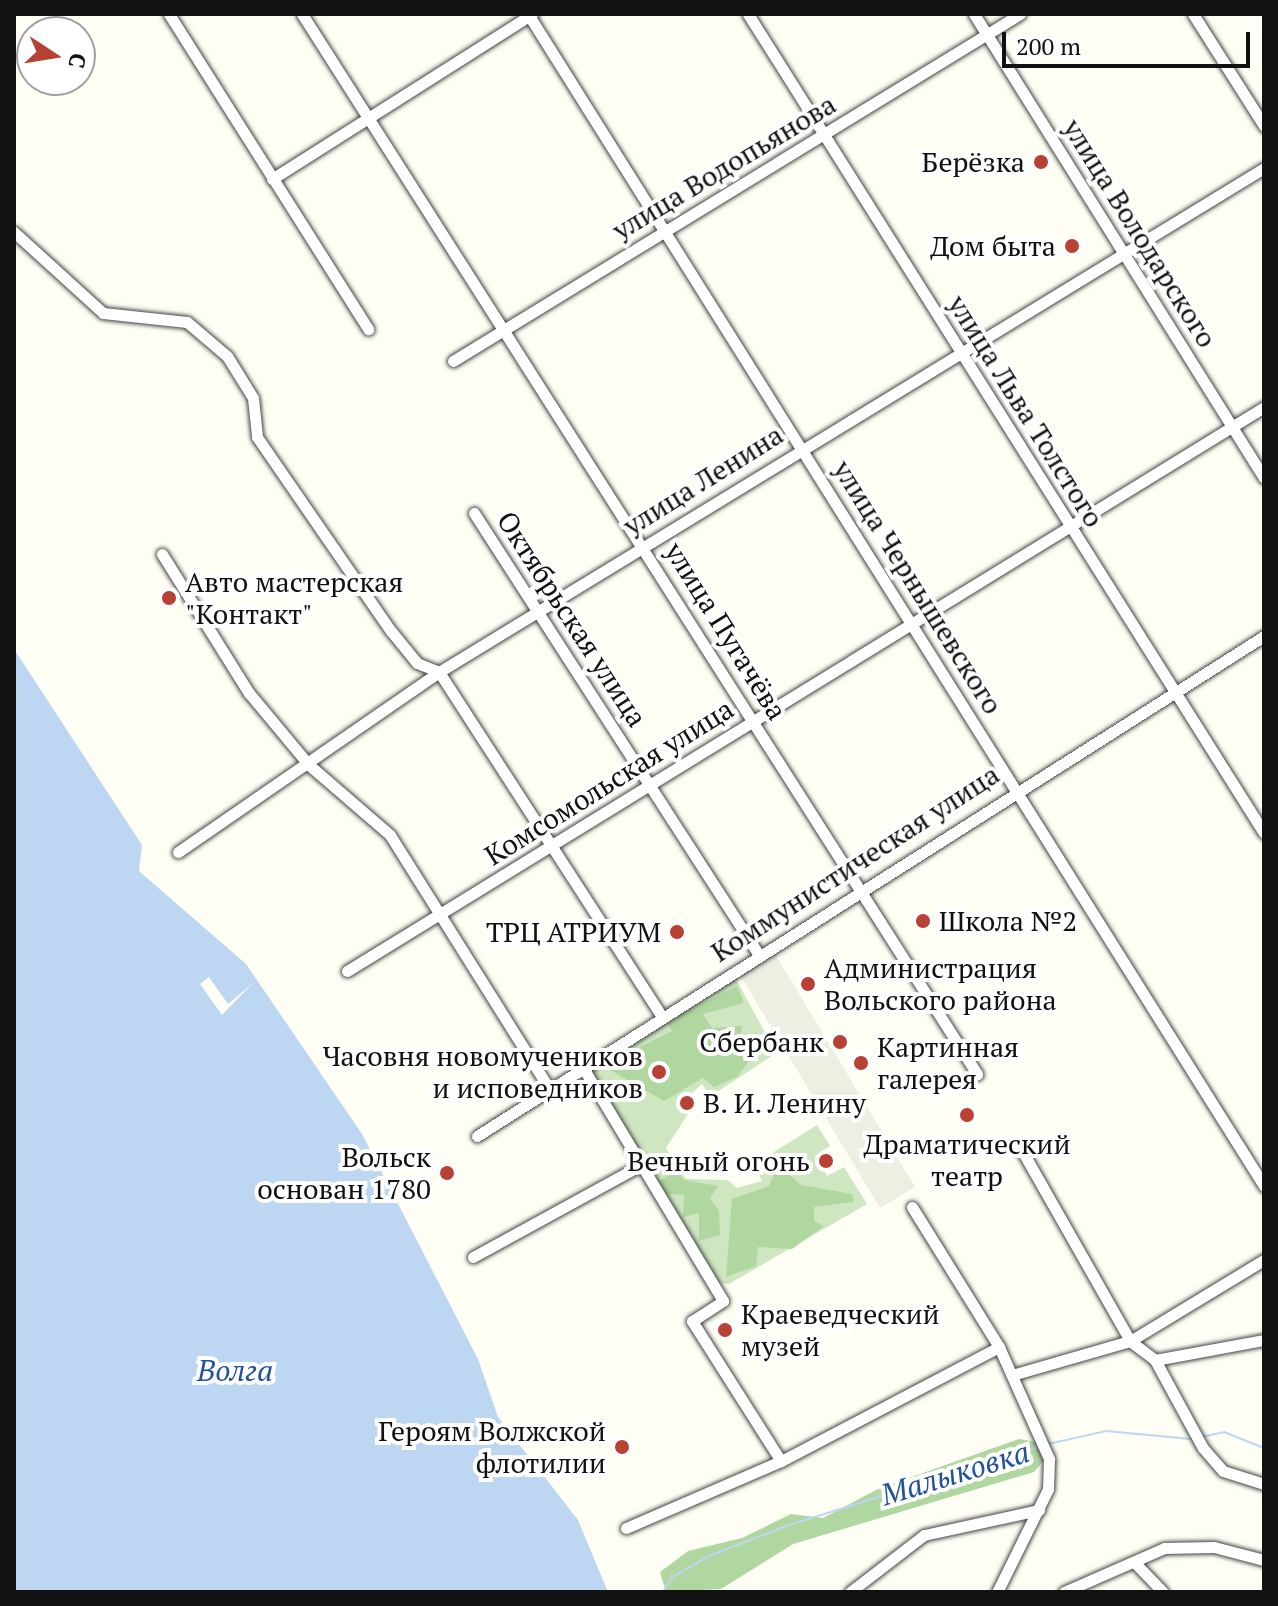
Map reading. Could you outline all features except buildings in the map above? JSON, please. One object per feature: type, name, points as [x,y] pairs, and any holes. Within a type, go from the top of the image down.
[{"type":"street","points":[[169,14],[368,329]]},
{"type":"street","name":"улица Пугачёва","points":[[302,14],[501,330],[644,545],[977,1074]]},
{"type":"street","points":[[272,179],[366,115],[530,14]]},
{"type":"street","name":"улица Чернышевского","points":[[530,14],[662,232],[803,446],[1264,1186]]},
{"type":"street","name":"улица Льва Толстого","points":[[748,14],[1264,833]]},
{"type":"street","name":"улица Володарского","points":[[974,14],[1264,478]]},
{"type":"street","name":"улица Водопьянова","points":[[453,361],[1020,14]]},
{"type":"street","points":[[1193,14],[1264,126]]},
{"type":"street","name":"улица Ленина","points":[[178,852],[309,765],[439,672],[960,350],[1264,168]]},
{"type":"street","points":[[14,232],[103,313],[187,322],[227,356],[253,398],[257,437],[391,631],[417,663],[439,672],[661,1015]]},
{"type":"street","name":"Комсомольская улица","points":[[347,971],[553,846],[1068,523],[1264,407]]},
{"type":"street","name":"Октябрьская улица","points":[[474,513],[542,609],[759,955]]},
{"type":"street","points":[[162,554],[195,615],[309,765],[390,835],[549,1088]]},
{"type":"street","name":"Коммунистическая улица","points":[[477,1136],[1015,788],[1264,636]]},
{"type":"street","points":[[582,1066],[723,1301],[692,1321],[781,1461]]},
{"type":"street","points":[[1020,1147],[1130,1341],[1155,1360],[1203,1448],[1223,1471],[1264,1484]]},
{"type":"street","points":[[473,1257],[641,1165]]},
{"type":"street","points":[[912,1207],[999,1347],[1046,1452],[1048,1489],[997,1592]]},
{"type":"street","points":[[1012,1375],[1130,1341],[1264,1260]]},
{"type":"street","points":[[1155,1360],[1264,1340]]},
{"type":"street","points":[[626,1528],[781,1461],[999,1347]]},
{"type":"street","points":[[850,1592],[924,1535],[1039,1510]]},
{"type":"street","points":[[1064,1592],[1135,1563],[1146,1552],[1188,1544],[1264,1560]]},
{"type":"street","points":[[1135,1563],[1163,1592]]},
{"type":"green space","points":[[736,979],[776,1053],[711,1096],[702,1084],[682,1102],[688,1114],[666,1148],[686,1179],[728,1180],[737,1188],[762,1181],[755,1164],[817,1125],[830,1146],[815,1156],[827,1176],[844,1167],[867,1204],[729,1284],[719,1283],[589,1073]]},
{"type":"green space","points":[[737,986],[744,1003],[703,1014],[712,1028],[742,1026],[739,1046],[749,1061],[737,1077],[714,1087],[703,1078],[664,1101],[610,1070],[611,1062],[672,1031],[668,1024],[679,1016]]},
{"type":"green space","points":[[778,1165],[801,1185],[852,1194],[854,1202],[814,1207],[814,1221],[824,1226],[792,1249],[758,1247],[756,1266],[726,1277],[732,1199],[769,1186]]},
{"type":"green space","points":[[677,1169],[684,1180],[718,1186],[710,1198],[719,1211],[720,1235],[699,1241],[699,1213],[683,1217],[684,1195],[667,1194],[660,1181]]},
{"type":"green space","points":[[1019,1439],[1037,1442],[1044,1460],[1034,1472],[793,1544],[721,1589],[666,1592],[660,1572],[688,1551],[742,1538],[791,1514],[823,1518],[878,1489]]},
{"type":"shaded area","points":[[771,947],[915,1187],[880,1208],[736,968]]},
{"type":"water","name":"Волга","points":[[14,649],[142,845],[139,871],[246,964],[362,1134],[478,1359],[498,1417],[578,1520],[608,1592],[14,1592]]},
{"type":"pier","points":[[209,977],[228,1004],[253,983],[222,1015],[200,984]]},
{"type":"waterway","name":"Малыковка","points":[[1048,1444],[1106,1431],[1191,1439]]},
{"type":"waterway","name":"Малыковка","points":[[1201,1437],[1224,1432],[1264,1448]]},
{"type":"waterway","name":"Малыковка","points":[[663,1592],[671,1578],[709,1556],[789,1525],[1038,1447]]},
{"type":"place","name":"Берёзка","points":[[1041,162]]},
{"type":"place","name":"Дом быта","points":[[1072,246]]},
{"type":"place","name":"Авто мастерская \"Контакт\"","points":[[169,598]]},
{"type":"place","name":"Школа №2","points":[[923,921]]},
{"type":"place","name":"ТРЦ АТРИУМ","points":[[677,932]]},
{"type":"place","name":"Администрация Вольского района","points":[[808,984]]},
{"type":"place","name":"Сбербанк","points":[[840,1042]]},
{"type":"place","name":"Картинная галерея","points":[[861,1063]]},
{"type":"place","name":"Часовня новомучеников и исповедников","points":[[659,1072]]},
{"type":"place","name":"В. И. Ленину","points":[[687,1103]]},
{"type":"place","name":"Драматический театр","points":[[967,1115]]},
{"type":"place","name":"Вечный огонь","points":[[826,1161]]},
{"type":"place","name":"Вольск основан 1780","points":[[447,1173]]},
{"type":"place","name":"Краеведческий музей","points":[[725,1330]]},
{"type":"place","name":"Героям Волжской флотилии","points":[[622,1447]]}]
